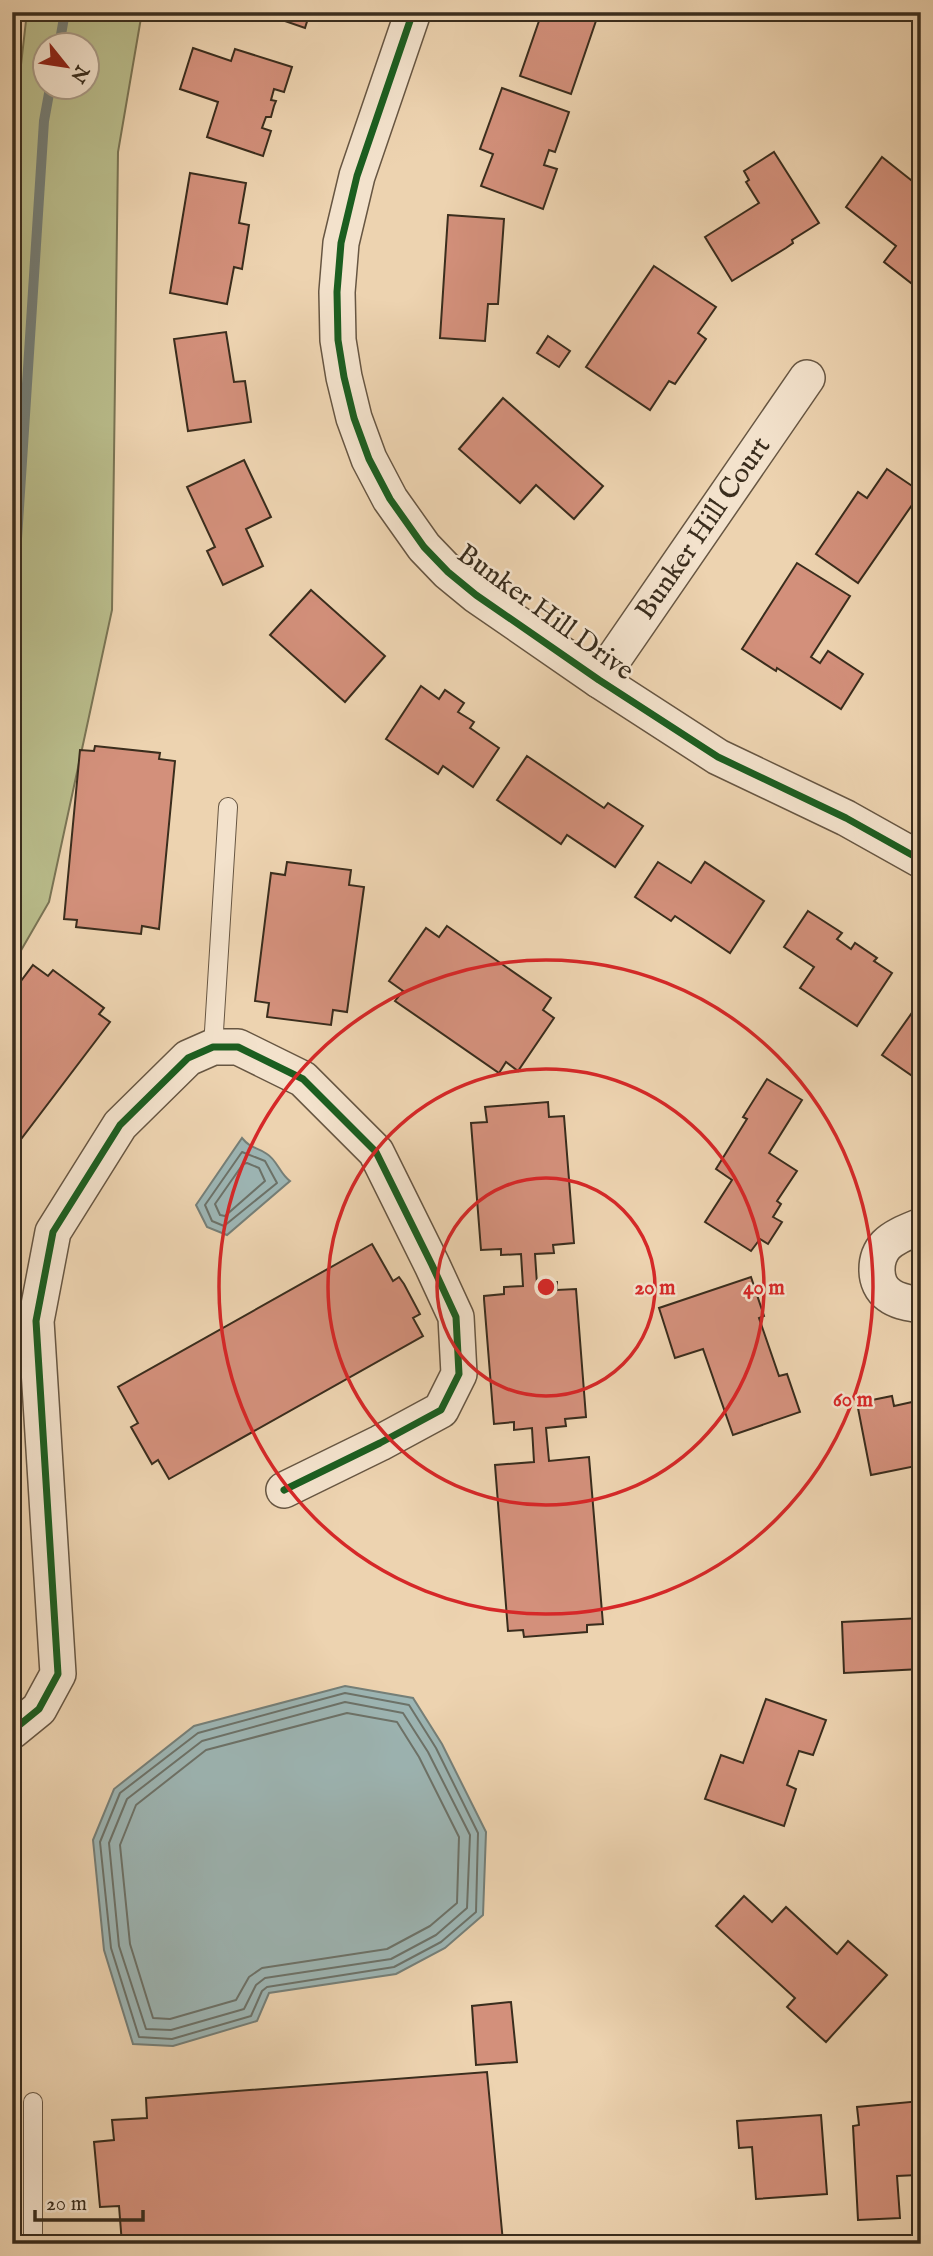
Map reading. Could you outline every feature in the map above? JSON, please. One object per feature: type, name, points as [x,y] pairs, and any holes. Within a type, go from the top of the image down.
[{"type":"street","name":"Bunker Hill Drive","points":[[413,12],[357,176],[341,243],[337,292],[338,340],[354,418],[369,459],[390,499],[424,547],[448,572],[476,595],[599,680],[718,757],[846,818],[921,860]]},
{"type":"street","name":"Bunker Hill Court","points":[[599,680],[807,378]]},
{"type":"street","points":[[12,1731],[39,1709],[58,1674],[36,1321],[53,1232],[120,1125],[188,1058],[213,1047],[238,1047],[303,1079],[376,1152],[456,1317],[459,1374],[441,1410],[284,1490]]},
{"type":"street","points":[[921,1226],[887,1244],[877,1259],[879,1281],[886,1294],[901,1302],[921,1305]]},
{"type":"lane","points":[[213,1047],[228,807]]},
{"type":"lane","points":[[33,2102],[33,2244]]},
{"type":"green space","points":[[27,12],[142,12],[118,152],[112,610],[49,902],[12,966],[12,144]]},
{"type":"water","points":[[242,1138],[270,1157],[290,1181],[227,1235],[207,1227],[196,1205]]},
{"type":"water","points":[[345,1686],[413,1698],[442,1744],[486,1832],[483,1915],[445,1948],[396,1974],[269,1993],[257,2021],[173,2046],[133,2044],[104,1950],[93,1840],[114,1789],[194,1726]]},
{"type":"building","points":[[259,12],[310,12],[305,28]]},
{"type":"building","points":[[522,12],[599,12],[571,94],[520,76],[540,18]]},
{"type":"building","points":[[907,12],[921,12],[921,28]]},
{"type":"building","points":[[193,48],[231,61],[235,49],[292,67],[284,92],[274,89],[271,100],[276,101],[271,117],[266,117],[262,128],[271,131],[263,156],[207,137],[218,102],[180,89]]},
{"type":"building","points":[[502,88],[569,112],[555,152],[549,150],[544,165],[557,169],[543,209],[481,186],[493,154],[480,149]]},
{"type":"building","points":[[774,152],[819,223],[792,240],[793,243],[786,248],[732,281],[705,237],[759,203],[746,182],[749,180],[744,171]]},
{"type":"building","points":[[882,157],[921,188],[921,270],[911,283],[884,262],[896,246],[846,207]]},
{"type":"building","points":[[190,173],[246,183],[239,223],[249,225],[242,269],[234,267],[227,304],[170,293]]},
{"type":"building","points":[[448,215],[504,219],[498,304],[488,304],[485,341],[440,338]]},
{"type":"building","points":[[654,266],[716,307],[698,333],[706,339],[675,384],[669,381],[650,410],[586,367]]},
{"type":"building","points":[[226,332],[234,382],[245,381],[251,422],[188,431],[174,339]]},
{"type":"building","points":[[548,336],[570,351],[559,367],[537,353]]},
{"type":"building","points":[[503,398],[603,486],[574,519],[536,485],[520,503],[459,449]]},
{"type":"building","points":[[244,460],[271,517],[246,529],[263,566],[223,585],[207,551],[215,547],[187,487]]},
{"type":"building","points":[[887,469],[921,492],[858,583],[816,554],[858,492],[867,498]]},
{"type":"building","points":[[797,563],[850,596],[811,657],[820,663],[828,651],[863,674],[841,709],[742,649]]},
{"type":"building","points":[[311,590],[385,656],[345,702],[270,635]]},
{"type":"building","points":[[421,686],[439,699],[445,690],[464,703],[458,712],[474,722],[470,728],[499,748],[473,787],[443,766],[438,774],[386,739]]},
{"type":"building","points":[[95,746],[160,753],[159,759],[175,761],[159,929],[142,926],[141,934],[76,927],[77,920],[64,919],[80,750],[94,751]]},
{"type":"building","points":[[527,756],[604,808],[608,803],[643,826],[615,867],[567,835],[561,844],[497,800]]},
{"type":"building","points":[[287,862],[351,870],[349,885],[364,887],[347,1012],[333,1010],[331,1025],[267,1017],[269,1003],[255,1001],[271,873],[285,875]]},
{"type":"building","points":[[658,862],[691,883],[705,862],[764,901],[730,953],[675,916],[671,921],[635,897]]},
{"type":"building","points":[[808,911],[842,933],[837,939],[851,949],[855,943],[877,958],[874,961],[892,973],[857,1026],[800,988],[814,967],[784,947]]},
{"type":"building","points":[[447,926],[551,998],[543,1010],[554,1018],[518,1071],[506,1062],[499,1073],[395,1001],[403,991],[389,981],[426,928],[439,937]]},
{"type":"building","points":[[33,965],[48,976],[53,970],[104,1008],[99,1014],[110,1022],[12,1151],[12,993]]},
{"type":"building","points":[[921,1000],[921,1082],[882,1055]]},
{"type":"building","points":[[767,1079],[802,1100],[769,1153],[797,1171],[777,1201],[781,1204],[773,1217],[782,1222],[768,1244],[760,1239],[751,1251],[705,1222],[732,1180],[716,1169],[747,1119],[743,1117]]},
{"type":"building","points":[[548,1102],[549,1117],[564,1116],[574,1243],[553,1245],[554,1253],[535,1254],[537,1284],[557,1282],[557,1290],[576,1289],[586,1417],[565,1419],[566,1426],[546,1428],[549,1461],[589,1457],[603,1624],[587,1625],[587,1632],[524,1637],[523,1630],[508,1631],[495,1465],[534,1462],[532,1428],[514,1430],[514,1422],[494,1424],[484,1299],[484,1296],[504,1294],[504,1287],[523,1286],[521,1254],[501,1255],[501,1249],[481,1250],[471,1123],[487,1122],[485,1107]]},
{"type":"building","points":[[372,1244],[393,1281],[399,1277],[404,1284],[420,1314],[413,1318],[423,1336],[169,1479],[158,1460],[152,1464],[131,1427],[138,1423],[118,1387]]},
{"type":"building","points":[[751,1277],[764,1316],[759,1318],[779,1376],[787,1374],[800,1412],[733,1435],[703,1349],[675,1358],[659,1308]]},
{"type":"building","points":[[892,1396],[894,1406],[921,1400],[921,1465],[871,1475],[857,1403]]},
{"type":"building","points":[[921,1618],[921,1669],[844,1673],[842,1622]]},
{"type":"building","points":[[766,1699],[826,1720],[813,1755],[799,1751],[787,1785],[796,1789],[784,1826],[705,1799],[721,1755],[743,1763]]},
{"type":"building","points":[[744,1896],[772,1922],[786,1907],[837,1954],[848,1941],[887,1975],[826,2042],[787,2007],[795,1998],[716,1926]]},
{"type":"building","points":[[921,1945],[920,1986],[917,1946]]},
{"type":"building","points":[[511,2002],[517,2062],[476,2065],[472,2006]]},
{"type":"building","points":[[487,2072],[503,2242],[122,2244],[119,2206],[100,2207],[94,2142],[114,2140],[112,2120],[147,2118],[146,2098]]},
{"type":"building","points":[[921,2101],[921,2193],[918,2193],[917,2175],[897,2176],[900,2218],[858,2220],[853,2126],[859,2125],[857,2107]]},
{"type":"building","points":[[821,2115],[827,2194],[756,2199],[752,2147],[739,2148],[737,2121]]},
{"type":"waterway","points":[[61,32],[65,12]]},
{"type":"waterway","points":[[12,616],[44,121],[47,102]]},
{"type":"cycle path","points":[[413,12],[357,176],[341,243],[337,292],[338,340],[354,418],[369,459],[390,499],[424,547],[448,572],[476,595],[599,680],[718,757],[846,818],[921,860]]},
{"type":"cycle path","points":[[12,1731],[39,1709],[58,1674],[36,1321],[53,1232],[120,1125],[188,1058],[213,1047],[238,1047],[303,1079],[376,1152],[456,1317],[459,1374],[441,1410],[284,1490]]}]
